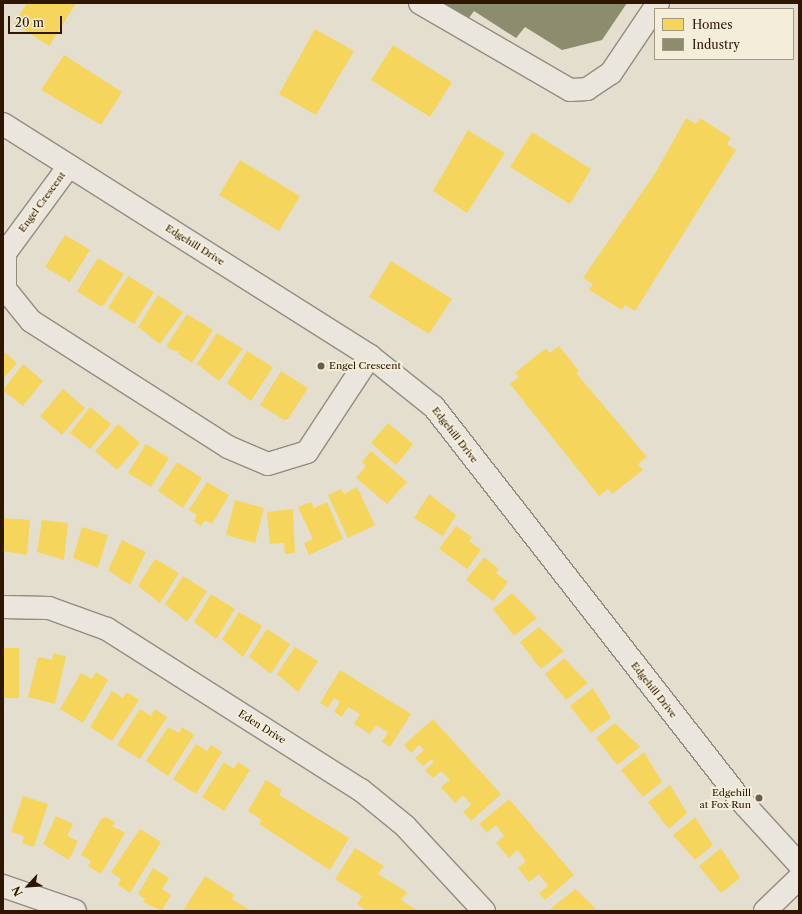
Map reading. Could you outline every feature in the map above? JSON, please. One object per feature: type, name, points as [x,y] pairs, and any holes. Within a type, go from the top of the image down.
[{"type":"street","points":[[420,3],[570,90],[587,89],[611,73],[654,9]]},
{"type":"street","name":"Edgehill Drive","points":[[3,124],[370,356],[434,407],[744,804],[799,864]]},
{"type":"street","name":"Engel Crescent","points":[[69,166],[5,253],[4,289],[31,321],[228,447],[268,464],[307,452],[370,356]]},
{"type":"street","name":"Eden Drive","points":[[3,607],[50,608],[107,629],[362,790],[405,826],[484,911]]},
{"type":"street","points":[[765,911],[799,878]]},
{"type":"street","points":[[3,886],[75,911]]},
{"type":"building: Homes","points":[[27,3],[76,3],[49,46],[14,23]]},
{"type":"building: Homes","points":[[315,29],[354,51],[316,115],[279,94]]},
{"type":"building: Homes","points":[[393,45],[452,82],[430,117],[371,80]]},
{"type":"building: Homes","points":[[64,55],[122,92],[101,125],[41,90]]},
{"type":"building: Homes","points":[[686,118],[696,124],[700,118],[731,138],[727,144],[736,150],[635,311],[625,305],[622,310],[589,290],[593,284],[583,278],[656,172]]},
{"type":"building: Homes","points":[[468,130],[505,153],[467,213],[433,191]]},
{"type":"building: Homes","points":[[532,132],[591,169],[570,204],[510,167]]},
{"type":"building: Homes","points":[[240,160],[300,196],[279,231],[219,195]]},
{"type":"building: Homes","points":[[65,235],[90,250],[70,282],[45,267]]},
{"type":"building: Homes","points":[[98,258],[124,274],[104,305],[100,306],[77,291]]},
{"type":"building: Homes","points":[[391,261],[452,299],[429,334],[369,297]]},
{"type":"building: Homes","points":[[128,276],[154,292],[134,324],[108,308]]},
{"type":"building: Homes","points":[[158,295],[183,312],[160,344],[138,327]]},
{"type":"building: Homes","points":[[187,314],[213,330],[192,363],[178,354],[180,352],[169,349],[167,345]]},
{"type":"building: Homes","points":[[217,333],[243,349],[219,381],[197,364]]},
{"type":"building: Homes","points":[[559,346],[579,371],[576,373],[647,457],[638,464],[643,470],[612,494],[608,489],[599,496],[510,384],[519,377],[515,373],[546,348],[550,353]]},
{"type":"building: Homes","points":[[247,351],[273,367],[251,401],[227,383]]},
{"type":"building: Homes","points":[[6,353],[17,363],[3,379],[3,356]]},
{"type":"building: Homes","points":[[23,364],[43,381],[23,406],[3,390]]},
{"type":"building: Homes","points":[[281,371],[308,388],[288,419],[284,420],[260,405]]},
{"type":"building: Homes","points":[[63,389],[85,408],[62,435],[40,416]]},
{"type":"building: Homes","points":[[90,407],[111,424],[90,449],[70,433]]},
{"type":"building: Homes","points":[[388,423],[413,444],[396,465],[371,443]]},
{"type":"building: Homes","points":[[118,424],[140,443],[117,470],[95,451]]},
{"type":"building: Homes","points":[[146,444],[169,458],[151,487],[128,473]]},
{"type":"building: Homes","points":[[371,451],[407,482],[387,504],[356,478],[366,466],[362,462]]},
{"type":"building: Homes","points":[[177,462],[202,478],[183,508],[158,491]]},
{"type":"building: Homes","points":[[207,482],[229,495],[212,524],[205,520],[201,526],[194,521],[197,515],[189,510]]},
{"type":"building: Homes","points":[[357,487],[375,525],[348,538],[328,495],[341,489],[344,494]]},
{"type":"building: Homes","points":[[429,494],[456,515],[443,536],[414,518]]},
{"type":"building: Homes","points":[[235,500],[264,508],[255,543],[226,535]]},
{"type":"building: Homes","points":[[311,502],[314,508],[327,502],[343,539],[309,555],[304,543],[313,539],[298,507]]},
{"type":"building: Homes","points":[[293,509],[295,553],[285,554],[284,543],[270,544],[267,512]]},
{"type":"building: Homes","points":[[3,518],[30,520],[27,555],[3,551]]},
{"type":"building: Homes","points":[[42,520],[68,523],[64,560],[37,552]]},
{"type":"building: Homes","points":[[456,526],[472,537],[469,541],[481,550],[467,569],[439,549]]},
{"type":"building: Homes","points":[[82,527],[108,535],[98,568],[73,558]]},
{"type":"building: Homes","points":[[122,540],[146,552],[130,585],[108,570]]},
{"type":"building: Homes","points":[[484,557],[499,569],[496,573],[508,582],[493,601],[466,580]]},
{"type":"building: Homes","points":[[155,559],[179,573],[160,603],[138,586]]},
{"type":"building: Homes","points":[[183,576],[207,591],[187,622],[165,604]]},
{"type":"building: Homes","points":[[512,593],[537,618],[514,636],[493,609]]},
{"type":"building: Homes","points":[[211,594],[235,609],[216,639],[194,622]]},
{"type":"building: Homes","points":[[239,612],[262,626],[243,657],[222,639]]},
{"type":"building: Homes","points":[[539,627],[564,651],[541,669],[520,642]]},
{"type":"building: Homes","points":[[267,629],[290,644],[271,674],[249,657]]},
{"type":"building: Homes","points":[[295,647],[318,661],[298,692],[277,674]]},
{"type":"building: Homes","points":[[4,648],[19,648],[19,698],[3,698]]},
{"type":"building: Homes","points":[[53,653],[66,656],[55,704],[28,697],[38,657],[52,660]]},
{"type":"building: Homes","points":[[564,658],[588,683],[566,700],[545,674]]},
{"type":"building: Homes","points":[[340,670],[411,714],[390,747],[382,742],[388,732],[376,725],[370,734],[354,724],[360,714],[348,707],[342,717],[334,712],[340,702],[334,698],[328,708],[320,703]]},
{"type":"building: Homes","points":[[96,672],[108,680],[83,723],[60,709],[81,673],[92,679]]},
{"type":"building: Homes","points":[[593,688],[611,718],[591,733],[570,706]]},
{"type":"building: Homes","points":[[112,691],[123,698],[127,692],[139,700],[112,741],[90,727]]},
{"type":"building: Homes","points":[[140,709],[151,716],[155,709],[167,717],[140,759],[117,745]]},
{"type":"building: Homes","points":[[433,719],[501,794],[471,821],[463,812],[471,805],[463,795],[455,803],[441,787],[450,780],[441,771],[433,778],[425,770],[434,762],[431,759],[423,766],[415,758],[424,750],[419,745],[411,753],[404,745]]},
{"type":"building: Homes","points":[[615,723],[640,747],[617,765],[596,738]]},
{"type":"building: Homes","points":[[168,727],[179,733],[182,727],[194,735],[168,776],[146,761]]},
{"type":"building: Homes","points":[[196,744],[207,751],[211,745],[222,752],[196,794],[173,779]]},
{"type":"building: Homes","points":[[644,752],[662,782],[643,797],[621,770]]},
{"type":"building: Homes","points":[[224,762],[234,769],[238,762],[250,770],[224,811],[202,797]]},
{"type":"building: Homes","points":[[266,780],[282,790],[279,795],[349,838],[330,870],[259,824],[262,820],[248,811]]},
{"type":"building: Homes","points":[[670,785],[687,813],[669,829],[648,802]]},
{"type":"building: Homes","points":[[23,796],[48,804],[34,847],[22,843],[24,836],[11,832]]},
{"type":"building: Homes","points":[[509,799],[574,875],[545,900],[539,893],[548,886],[539,874],[529,882],[518,868],[526,861],[517,850],[509,858],[496,843],[504,836],[496,825],[487,833],[479,824]]},
{"type":"building: Homes","points":[[56,816],[73,824],[67,836],[78,841],[69,860],[43,844]]},
{"type":"building: Homes","points":[[106,817],[115,822],[112,826],[125,833],[101,874],[88,866],[91,861],[81,855],[101,819]]},
{"type":"building: Homes","points":[[695,817],[713,845],[695,860],[673,835]]},
{"type":"building: Homes","points":[[140,829],[161,842],[130,893],[118,885],[121,879],[111,872]]},
{"type":"building: Homes","points":[[355,848],[384,866],[378,874],[407,892],[401,900],[418,911],[367,911],[357,904],[362,896],[335,879]]},
{"type":"building: Homes","points":[[721,848],[740,878],[721,893],[699,866]]},
{"type":"building: Homes","points":[[153,868],[169,878],[162,889],[171,895],[162,911],[143,902],[145,899],[138,894]]},
{"type":"building: Homes","points":[[205,876],[234,895],[232,899],[251,911],[183,911]]},
{"type":"building: Homes","points":[[575,889],[598,911],[549,911],[554,906]]},
{"type":"building: Industry","points":[[436,3],[627,3],[602,40],[562,50],[525,27],[516,38],[474,11],[466,22]]},
{"type":"place","name":"Engel Crescent","points":[[321,366]]},
{"type":"place","name":"Edgehill at Fox Run","points":[[759,798]]}]
